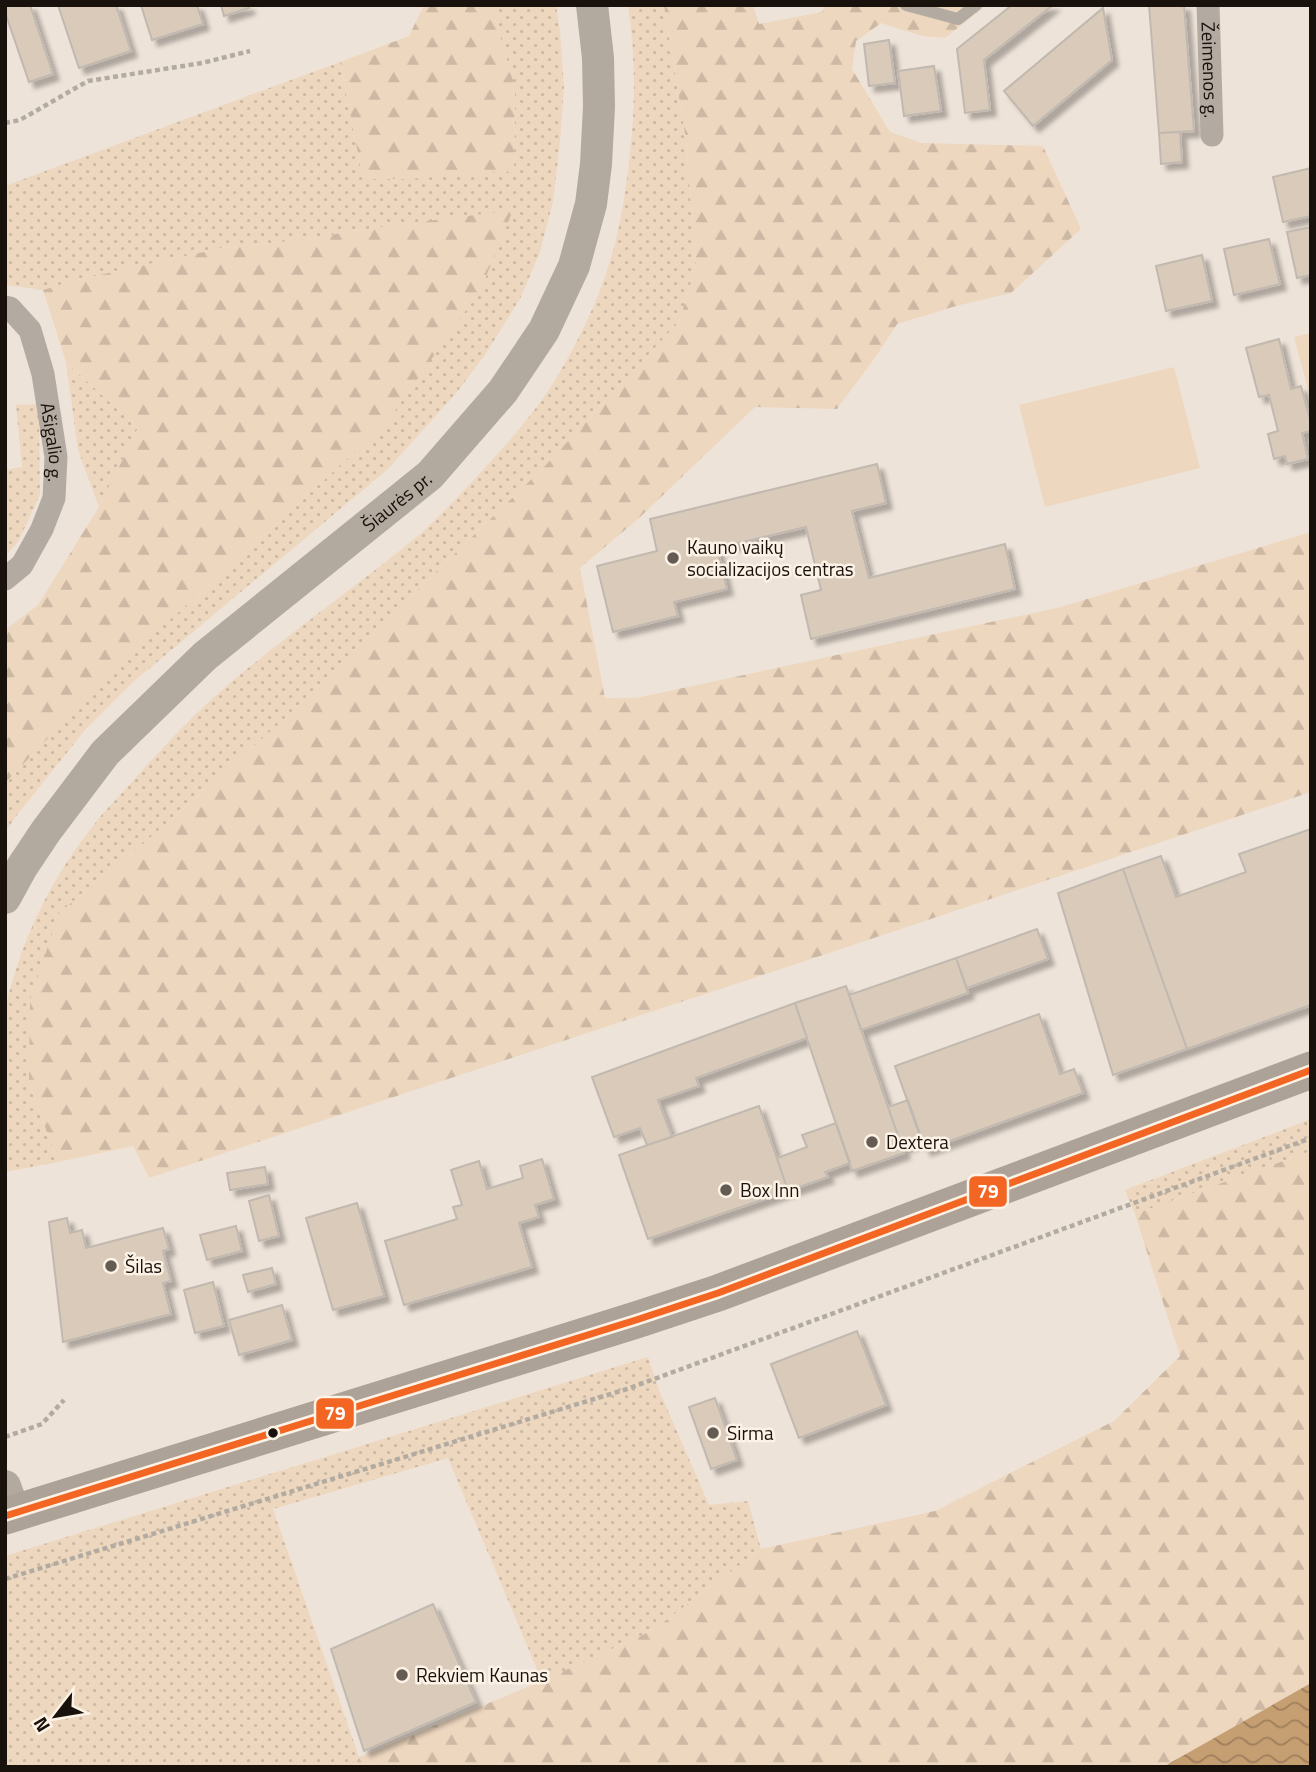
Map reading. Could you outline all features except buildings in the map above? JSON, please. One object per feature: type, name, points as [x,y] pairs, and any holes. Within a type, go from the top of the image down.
[{"type":"main road","name":"Šiaurės pr.","points":[[5,898],[46,831],[105,754],[205,656],[430,475],[503,391],[544,330],[574,266],[591,204],[599,107],[598,58],[592,5]]},
{"type":"main road","points":[[8,1505],[636,1320],[718,1293],[1311,1070]]},
{"type":"street","name":"Žeimenos g.","points":[[1208,5],[1212,135]]},
{"type":"street","name":"Ašigalio g.","points":[[5,307],[10,308],[30,330],[43,374],[56,457],[54,498],[42,529],[22,565],[5,579]]},
{"type":"lane","points":[[906,5],[958,19],[976,5]]},
{"type":"path","points":[[5,123],[20,120],[88,81],[202,64],[250,51]]},
{"type":"path","points":[[5,1579],[627,1389],[1311,1138]]},
{"type":"path","points":[[5,1437],[42,1424],[64,1401]]},
{"type":"green space","points":[[424,5],[491,5],[515,87],[514,171],[408,179],[363,179],[340,62],[409,36]]},
{"type":"green space","points":[[491,5],[556,5],[560,31],[564,86],[553,202],[540,252],[521,297],[485,355],[457,392],[388,469],[132,683],[85,730],[5,832],[5,783],[124,658],[209,586],[387,422],[365,229],[300,240],[222,248],[72,281],[43,290],[5,285],[5,186],[340,62],[363,179],[514,171],[515,87]]},
{"type":"green space","points":[[628,5],[664,5],[686,140],[696,266],[679,322],[542,469],[279,724],[142,845],[59,913],[29,1083],[58,1162],[5,1172],[5,1010],[19,960],[38,913],[77,847],[150,762],[212,699],[413,540],[449,506],[535,409],[577,341],[606,275],[625,189],[634,92]]},
{"type":"green space","points":[[664,5],[753,5],[759,24],[822,12],[825,5],[987,5],[945,38],[922,36],[881,23],[856,41],[852,69],[890,132],[922,143],[1043,146],[1081,229],[1011,293],[897,324],[837,409],[755,407],[638,519],[580,568],[605,698],[636,698],[1057,608],[1311,532],[1311,792],[149,1178],[133,1146],[58,1162],[29,1083],[30,1000],[59,913],[142,845],[279,724],[542,469],[679,322],[696,266],[686,140]]},
{"type":"green space","points":[[513,210],[481,289],[387,422],[209,586],[124,659],[5,783],[5,630],[38,605],[99,507],[138,428],[66,362],[43,290],[72,281],[222,248],[300,240]]},
{"type":"green space","points":[[1311,333],[1311,401],[1294,337]]},
{"type":"green space","points":[[66,362],[138,428],[99,507],[78,450]]},
{"type":"green space","points":[[1174,367],[1200,468],[1045,507],[1019,405]]},
{"type":"green space","points":[[39,404],[40,495],[18,542],[5,556],[5,470],[22,467],[16,405]]},
{"type":"green space","points":[[1311,1119],[1311,1151],[1135,1214],[1125,1190]]},
{"type":"green space","points":[[1311,1151],[1311,1683],[1163,1767],[355,1767],[359,1757],[542,1681],[653,1630],[761,1549],[935,1511],[1114,1421],[1180,1356],[1135,1214]]},
{"type":"green space","points":[[648,1357],[659,1390],[709,1505],[748,1501],[761,1549],[653,1630],[542,1681],[448,1458],[273,1509],[359,1757],[355,1767],[5,1767],[5,1556]]},
{"type":"water","points":[[1311,1683],[1311,1767],[1163,1767]]},
{"type":"transit line","name":"79","points":[[5,1516],[718,1293],[1311,1070]]},
{"type":"place","name":"Kauno vaikų socializacijos centras","points":[[673,558]]},
{"type":"place","name":"Dextera","points":[[872,1142]]},
{"type":"place","name":"Box Inn","points":[[726,1190]]},
{"type":"place","name":"Šilas","points":[[111,1266]]},
{"type":"place","name":"Sirma","points":[[713,1433]]},
{"type":"place","name":"Rekviem Kaunas","points":[[402,1675]]}]
